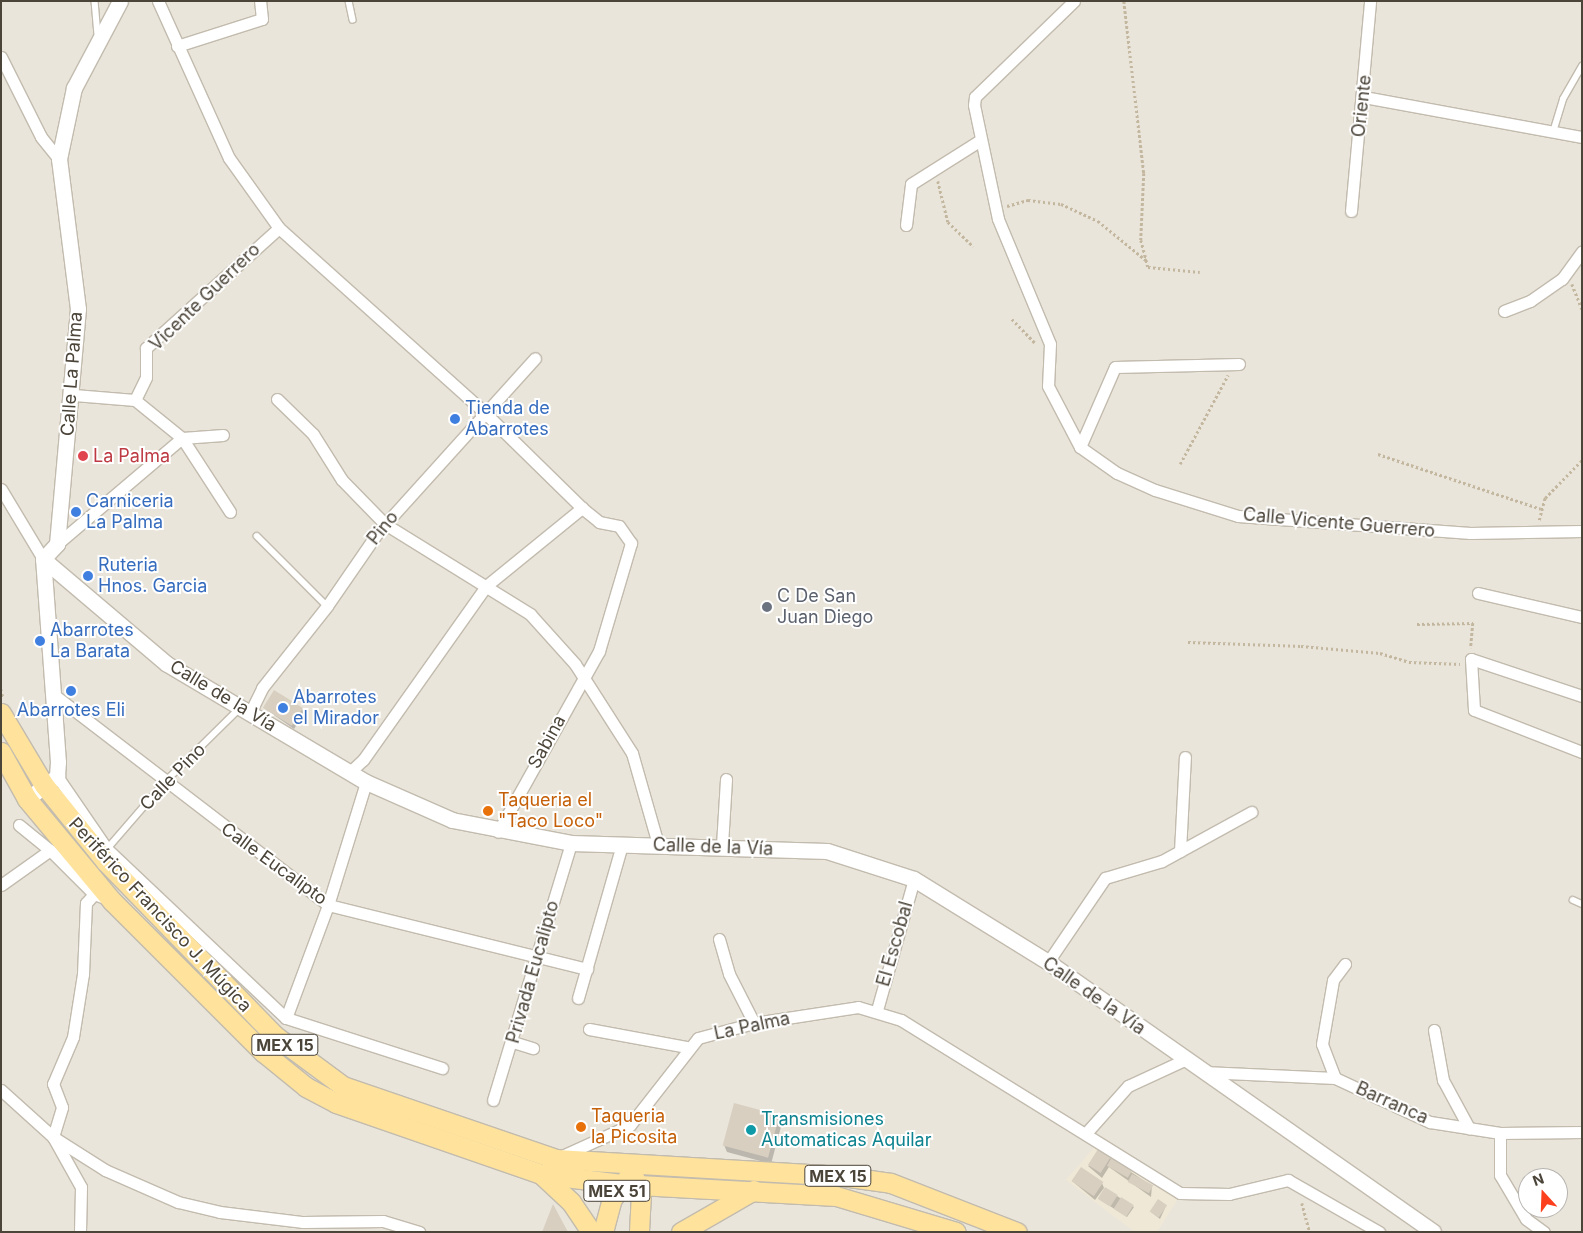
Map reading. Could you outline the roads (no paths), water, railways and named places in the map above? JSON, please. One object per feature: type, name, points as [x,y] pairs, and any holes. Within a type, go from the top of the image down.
[{"type":"main road","name":"Periférico Francisco J. Múgica","points":[[1,713],[106,862],[240,1000],[307,1062],[343,1086],[556,1159],[842,1176],[891,1183],[1017,1232]]},
{"type":"main road","name":"Periférico Francisco J. Múgica","points":[[1,752],[27,799],[112,901],[263,1052],[306,1087],[375,1119],[541,1174],[836,1196],[956,1232]]},
{"type":"main road","name":"MEX 51","points":[[614,1162],[631,1181],[639,1232]]},
{"type":"main road","name":"MEX 51","points":[[603,1232],[631,1181],[650,1165]]},
{"type":"main road","points":[[541,1174],[570,1202],[591,1232]]},
{"type":"main road","points":[[681,1232],[756,1190]]},
{"type":"street","name":"Calle La Palma","points":[[57,544],[74,394],[78,309],[59,158],[74,88],[120,1]]},
{"type":"street","points":[[158,1],[229,158],[278,228],[484,411],[582,508],[486,586],[351,771]]},
{"type":"street","points":[[177,46],[262,19],[260,1]]},
{"type":"street","name":"Calle Vicente Guerrero","points":[[1074,1],[975,97],[980,140],[996,210],[1042,320],[1050,357],[1048,386],[1080,447],[1117,472],[1156,490],[1238,516],[1470,533],[1582,531]]},
{"type":"street","name":"Oriente","points":[[1351,211],[1364,96],[1370,1]]},
{"type":"street","points":[[1,57],[41,137],[59,158]]},
{"type":"street","points":[[1364,96],[1554,129],[1582,136]]},
{"type":"street","points":[[906,226],[911,184],[980,140]]},
{"type":"street","name":"Vicente Guerrero","points":[[135,400],[146,377],[146,348],[278,228]]},
{"type":"street","points":[[1504,311],[1530,301],[1568,271],[1582,251]]},
{"type":"street","name":"Pino","points":[[246,710],[327,606],[384,524],[484,411],[535,358]]},
{"type":"street","points":[[1080,447],[1115,367],[1235,364]]},
{"type":"street","points":[[74,394],[135,400],[182,438],[230,512]]},
{"type":"street","points":[[277,399],[313,434],[342,480],[384,524],[530,614],[575,664],[582,679],[632,753],[658,844]]},
{"type":"street","points":[[223,435],[182,438],[43,558],[57,697],[50,781],[106,849],[286,1018],[442,1068]]},
{"type":"street","name":"Calle de la Vía","points":[[1,489],[43,558],[167,664],[351,771],[366,782],[443,817],[498,832],[571,843],[722,845],[827,851],[914,878],[1048,962],[1184,1060],[1433,1232]]},
{"type":"street","name":"Sabina","points":[[498,832],[582,679],[599,652],[631,543],[618,526],[598,522],[582,508]]},
{"type":"street","points":[[1478,593],[1582,617]]},
{"type":"street","points":[[1582,696],[1471,662],[1474,710],[1582,752]]},
{"type":"street","name":"Calle Eucalipto","points":[[57,697],[328,905],[587,969]]},
{"type":"street","points":[[1180,851],[1185,757]]},
{"type":"street","points":[[722,845],[726,779]]},
{"type":"street","points":[[27,799],[50,781]]},
{"type":"street","points":[[286,1018],[328,905],[366,782]]},
{"type":"street","points":[[1048,962],[1106,878],[1180,851],[1251,812]]},
{"type":"street","points":[[18,825],[50,850],[94,894],[112,901]]},
{"type":"street","name":"Privada Eucalipto","points":[[493,1100],[513,1042],[571,843]]},
{"type":"street","points":[[578,998],[622,845]]},
{"type":"street","points":[[1,885],[50,850]]},
{"type":"street","name":"El Escobal","points":[[877,1010],[914,878]]},
{"type":"street","points":[[81,1231],[81,1187],[53,1137],[62,1107],[53,1084],[73,1037],[83,974],[86,903],[94,894]]},
{"type":"street","points":[[719,939],[729,974],[754,1023]]},
{"type":"street","points":[[1335,1078],[1322,1044],[1333,980],[1345,964]]},
{"type":"street","points":[[240,1000],[254,987]]},
{"type":"street","name":"La Palma","points":[[556,1159],[630,1125],[687,1048],[714,1032],[754,1023],[858,1007],[877,1010]]},
{"type":"street","points":[[877,1010],[1087,1132],[1180,1193],[1229,1194],[1276,1180],[1303,1186],[1379,1232]]},
{"type":"street","points":[[589,1029],[687,1048]]},
{"type":"street","points":[[1434,1030],[1443,1080],[1469,1128]]},
{"type":"street","points":[[513,1042],[533,1048]]},
{"type":"street","points":[[1087,1132],[1128,1086],[1184,1060]]},
{"type":"street","name":"Barranca","points":[[1202,1072],[1335,1078],[1430,1122],[1500,1133],[1582,1132]]},
{"type":"street","points":[[1,1090],[53,1137],[105,1170],[178,1202],[220,1212],[303,1222],[384,1221],[419,1232]]},
{"type":"street","points":[[1500,1133],[1500,1175],[1526,1219],[1544,1232]]},
{"type":"lane","points":[[95,1],[99,40]]},
{"type":"lane","points":[[349,1],[353,20]]},
{"type":"lane","points":[[1554,129],[1563,99],[1582,66]]},
{"type":"lane","points":[[257,536],[327,606]]},
{"type":"lane","name":"Calle Pino","points":[[106,849],[166,781],[246,710]]},
{"type":"lane","points":[[1573,900],[1582,904]]},
{"type":"place","name":"Tienda de Abarrotes","points":[[455,419]]},
{"type":"place","name":"La Palma","points":[[83,456]]},
{"type":"place","name":"Carniceria La Palma","points":[[76,512]]},
{"type":"place","name":"Ruteria Hnos. Garcia","points":[[88,576]]},
{"type":"place","name":"C De San Juan Diego","points":[[767,607]]},
{"type":"place","name":"Abarrotes La Barata","points":[[40,641]]},
{"type":"place","name":"Abarrotes Eli","points":[[71,691]]},
{"type":"place","name":"Abarrotes el Mirador","points":[[283,708]]},
{"type":"place","name":"Taqueria el \"Taco Loco\"","points":[[488,811]]},
{"type":"place","name":"Taqueria la Picosita","points":[[581,1127]]},
{"type":"place","name":"Transmisiones Automaticas Aquilar","points":[[751,1130]]}]
